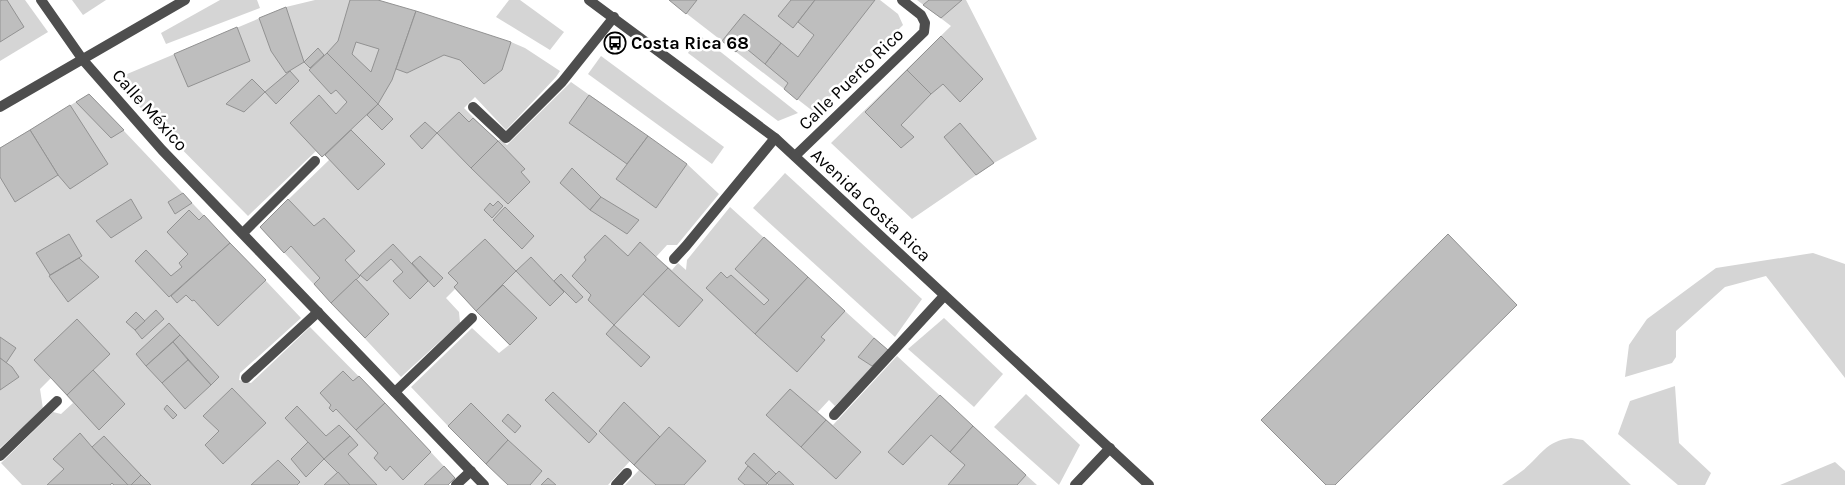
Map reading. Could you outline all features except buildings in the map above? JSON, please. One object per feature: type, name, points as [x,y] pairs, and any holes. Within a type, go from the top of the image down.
[{"type":"street","name":"Calle México","points":[[41,0],[83,60],[162,150],[484,485]]},
{"type":"street","points":[[0,107],[185,0]]},
{"type":"street","name":"Avenida Costa Rica","points":[[589,0],[776,138],[1149,485]]},
{"type":"street","name":"Calle Puerto Rico","points":[[795,156],[924,32],[925,23],[921,15],[902,0]]},
{"type":"street","points":[[473,107],[506,138],[562,82],[614,17]]},
{"type":"street","points":[[674,259],[776,138]]},
{"type":"street","points":[[243,234],[316,161]]},
{"type":"street","points":[[834,415],[944,296]]},
{"type":"street","points":[[246,378],[318,312]]},
{"type":"street","points":[[396,392],[472,318]]},
{"type":"street","points":[[0,456],[57,401]]},
{"type":"street","points":[[1075,485],[1110,448]]},
{"type":"street","points":[[456,485],[471,471]]},
{"type":"street","points":[[616,485],[627,473]]},
{"type":"shaded area","points":[[0,0],[25,0],[48,32],[0,61]]},
{"type":"shaded area","points":[[72,0],[106,0],[83,15]]},
{"type":"shaded area","points":[[220,0],[257,0],[260,8],[166,44],[161,33]]},
{"type":"shaded area","points":[[315,0],[378,0],[511,42],[525,48],[560,71],[506,130],[475,97],[464,108],[497,141],[501,139],[507,145],[571,82],[687,164],[719,194],[677,245],[667,245],[656,257],[672,270],[678,263],[686,270],[687,260],[730,207],[888,350],[835,406],[829,400],[818,412],[833,425],[897,356],[1037,485],[625,485],[639,470],[630,461],[608,485],[508,485],[411,387],[472,328],[499,353],[509,345],[455,289],[446,298],[459,312],[460,323],[401,377],[260,227],[329,160],[325,155],[322,157],[316,151],[248,216],[135,102],[120,77],[286,7]]},
{"type":"shaded area","points":[[509,0],[520,0],[564,32],[550,50],[496,17]]},
{"type":"shaded area","points":[[669,0],[880,0],[898,14],[903,25],[814,112]]},
{"type":"shaded area","points":[[917,0],[966,0],[1037,139],[994,163],[912,219],[831,143],[951,26]]},
{"type":"shaded area","points":[[698,34],[798,113],[778,121],[688,53]]},
{"type":"shaded area","points":[[601,56],[724,147],[712,164],[588,74]]},
{"type":"shaded area","points":[[89,94],[301,318],[240,373],[239,380],[251,383],[310,327],[455,478],[448,485],[22,485],[1,463],[53,412],[61,414],[73,403],[51,378],[40,389],[43,409],[0,448],[0,148]]},
{"type":"shaded area","points":[[785,173],[922,299],[895,337],[753,208]]},
{"type":"shaded area","points":[[1813,253],[1845,264],[1845,378],[1766,276],[1725,287],[1676,331],[1676,357],[1672,363],[1625,377],[1629,345],[1647,319],[1716,268]]},
{"type":"shaded area","points":[[944,318],[1003,374],[974,407],[908,349]]},
{"type":"shaded area","points":[[1675,386],[1679,443],[1711,473],[1705,485],[1678,485],[1618,434],[1630,401]]},
{"type":"shaded area","points":[[1026,394],[1080,445],[1059,485],[994,427]]},
{"type":"shaded area","points":[[1571,438],[1583,440],[1631,485],[1502,485],[1522,471],[1549,446],[1555,442]]},
{"type":"shaded area","points":[[1835,462],[1845,471],[1845,485],[1780,485]]},
{"type":"place","name":"Costa Rica 68","points":[[615,43]]}]
